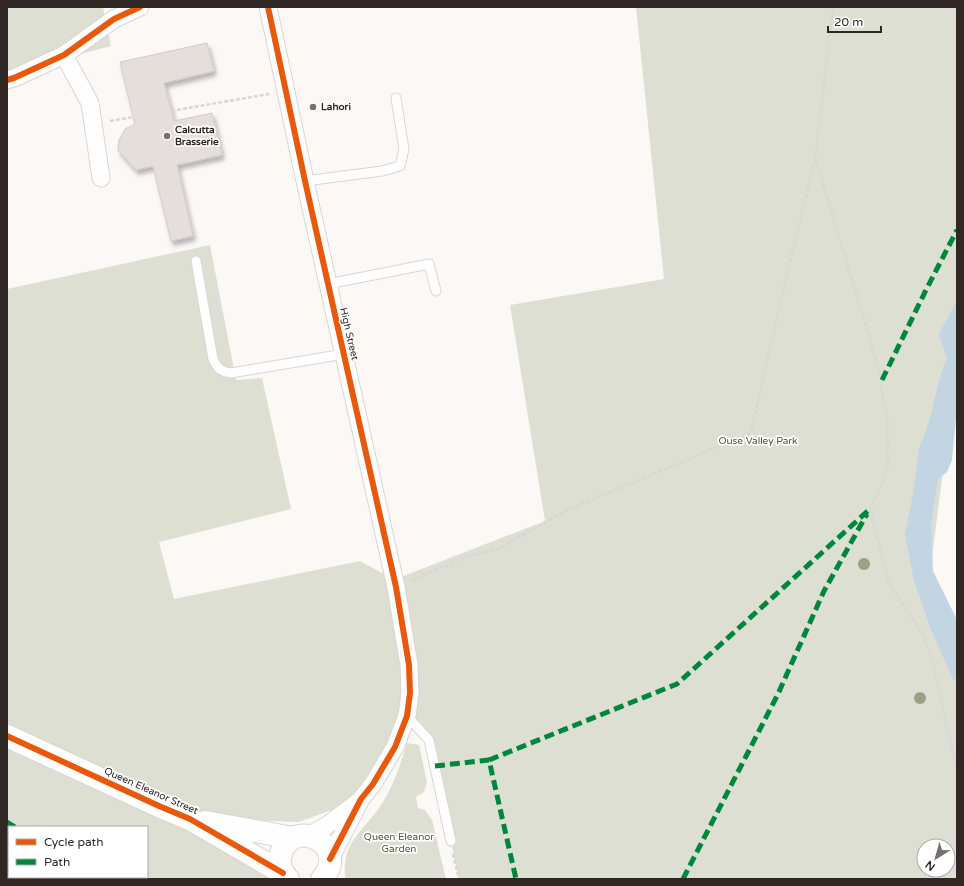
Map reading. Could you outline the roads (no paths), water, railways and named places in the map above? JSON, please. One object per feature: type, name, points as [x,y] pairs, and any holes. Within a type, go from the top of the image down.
[{"type":"street","points":[[7,80],[64,55],[114,20],[140,7]]},
{"type":"street","name":"High Street","points":[[268,7],[285,91],[396,587],[409,666],[410,693],[407,716],[395,747],[373,784],[361,799]]},
{"type":"street","points":[[64,55],[90,103],[102,178]]},
{"type":"street","name":"Queen Eleanor Street","points":[[7,736],[190,819],[286,876]]},
{"type":"street","points":[[286,876],[280,866],[280,858],[282,850],[287,843],[326,826],[361,799]]},
{"type":"street","points":[[330,871],[361,799]]},
{"type":"street","name":"Queen Eleanor Street","points":[[190,819],[301,837]]},
{"type":"street","points":[[301,837],[316,838],[328,849],[330,871]]},
{"type":"lane","points":[[305,181],[382,171],[400,166],[404,150],[396,98]]},
{"type":"lane","points":[[196,261],[213,359],[219,369],[224,372],[231,373],[344,354]]},
{"type":"lane","points":[[328,284],[429,264],[436,291]]},
{"type":"lane","points":[[407,716],[429,740],[451,841]]},
{"type":"water","points":[[957,301],[957,407],[952,460],[947,472],[938,479],[931,524],[933,571],[957,620],[957,678],[953,680],[931,629],[914,581],[905,535],[913,494],[919,449],[929,422],[941,373],[947,358],[939,334]]},
{"type":"place","name":"Lahori","points":[[313,107]]},
{"type":"place","name":"Calcutta Brasserie","points":[[167,136]]},
{"type":"park label","name":"Ouse Valley Park","points":[[758,441]]},
{"type":"park label","name":"Queen Eleanor Garden","points":[[399,842]]}]
